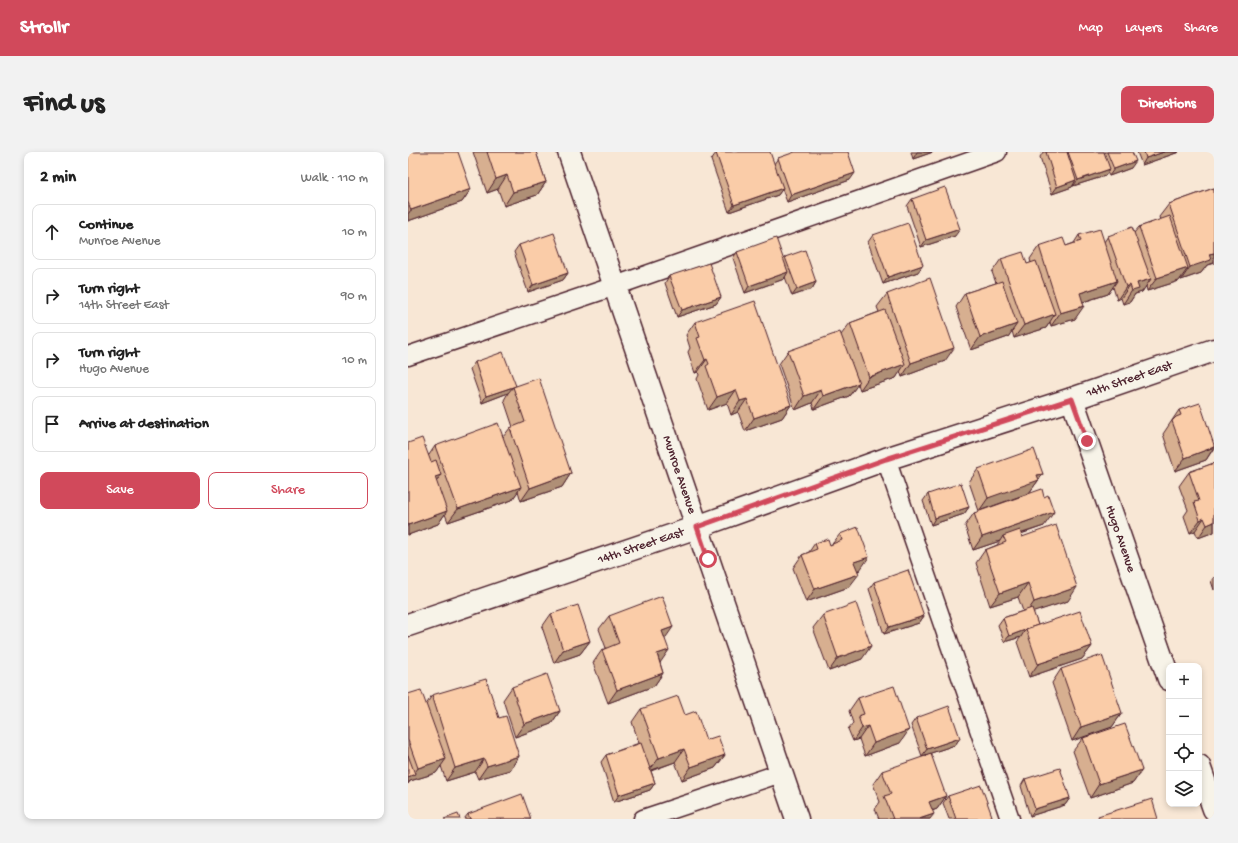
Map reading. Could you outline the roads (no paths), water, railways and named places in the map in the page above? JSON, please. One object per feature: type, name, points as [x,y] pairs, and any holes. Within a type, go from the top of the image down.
[{"type":"street","name":"Munroe Avenue","points":[[569,152],[798,819]]},
{"type":"street","name":"14th Street East","points":[[408,626],[697,527],[886,459],[1072,399],[1214,350]]},
{"type":"street","name":"Hugo Avenue","points":[[1072,399],[1166,670]]},
{"type":"street","points":[[1201,771],[1214,809]]},
{"type":"lane","points":[[408,356],[616,286],[998,152]]},
{"type":"lane","points":[[886,459],[1010,819]]},
{"type":"lane","points":[[643,819],[781,773]]}]
